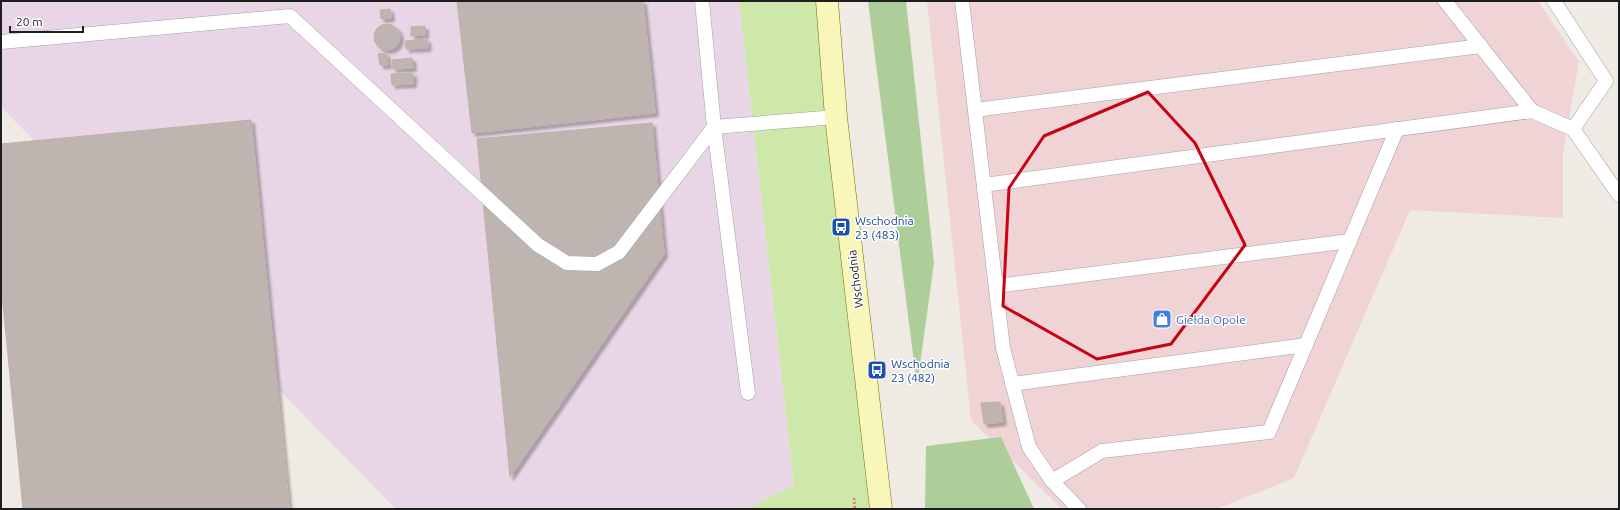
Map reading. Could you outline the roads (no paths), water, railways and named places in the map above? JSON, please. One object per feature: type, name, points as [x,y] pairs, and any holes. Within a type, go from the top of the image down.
[{"type":"street","name":"Wschodnia","points":[[826,1],[836,117],[881,509]]},
{"type":"lane","points":[[702,1],[714,127],[748,393]]},
{"type":"lane","points":[[962,1],[1003,348],[1029,447],[1052,481],[1080,509]]},
{"type":"lane","points":[[1445,1],[1532,111],[1573,129],[1619,195]]},
{"type":"lane","points":[[1554,1],[1606,81],[1573,129]]},
{"type":"lane","points":[[1,42],[290,16],[538,245],[567,263],[597,264],[619,252],[714,127],[836,117]]},
{"type":"lane","points":[[975,110],[1481,46]]},
{"type":"lane","points":[[984,185],[1532,111]]},
{"type":"lane","points":[[1052,481],[1102,451],[1269,432],[1397,129]]},
{"type":"lane","points":[[996,286],[1350,241]]},
{"type":"lane","points":[[1012,384],[1306,345]]},
{"type":"place","name":"Wschodnia 23 (483)","points":[[841,227]]},
{"type":"place","name":"Giełda Opole","points":[[1162,319]]},
{"type":"place","name":"Wschodnia 23 (482)","points":[[877,370]]}]
